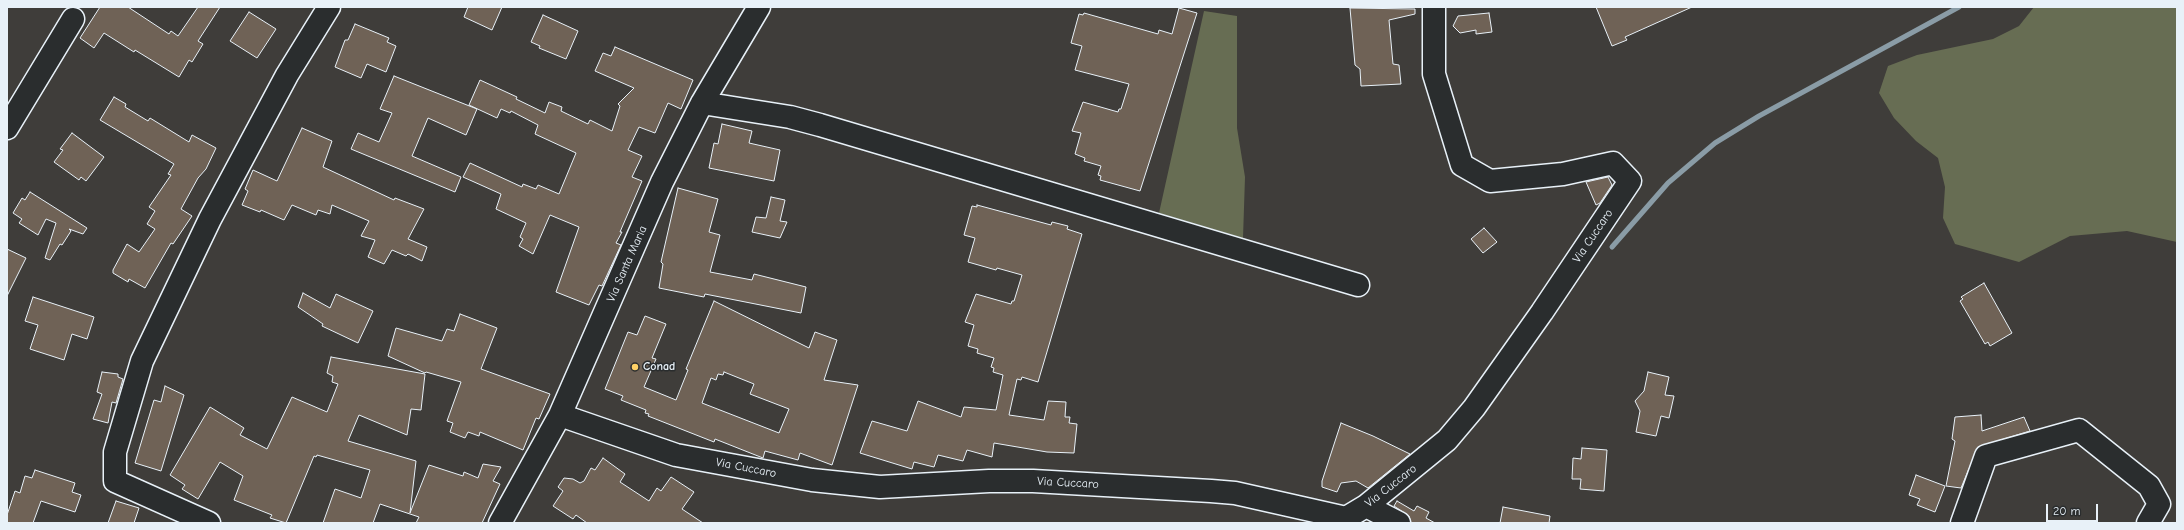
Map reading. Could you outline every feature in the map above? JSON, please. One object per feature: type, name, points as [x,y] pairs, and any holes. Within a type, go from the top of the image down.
[{"type":"street","points":[[209,523],[115,481],[115,452],[142,361],[210,219],[287,75],[329,7]]},
{"type":"street","name":"Via Santa Maria","points":[[500,523],[560,415],[662,182],[702,103],[759,7]]},
{"type":"street","name":"Via Cuccaro","points":[[560,415],[676,455],[812,480],[880,487],[989,481],[1026,481],[1211,491],[1235,493],[1346,520],[1366,506],[1447,440],[1474,408],[1542,312],[1630,181],[1613,163],[1563,174],[1490,182],[1462,165],[1434,74],[1434,7]]},
{"type":"street","points":[[7,128],[73,19]]},
{"type":"street","points":[[702,103],[790,117],[813,123],[1358,285]]},
{"type":"street","points":[[1962,523],[1986,456],[2079,430],[2149,486],[2159,504],[2148,523]]},
{"type":"street","points":[[1366,506],[1399,523]]},
{"type":"green space","points":[[2034,7],[2177,7],[2177,242],[2127,231],[2070,236],[2019,262],[1955,244],[1943,218],[1945,187],[1938,158],[1916,141],[1894,118],[1879,93],[1888,66],[1917,55],[1993,39],[2019,26]]},
{"type":"green space","points":[[1204,11],[1237,16],[1237,128],[1245,177],[1243,238],[1159,213]]},
{"type":"building","points":[[100,7],[128,7],[169,34],[171,31],[178,36],[198,7],[220,7],[198,41],[203,44],[192,62],[189,60],[179,77],[135,50],[134,52],[104,33],[94,48],[80,38]]},
{"type":"building","points":[[468,7],[502,7],[492,30],[464,17]]},
{"type":"building","points":[[1596,7],[1692,7],[1625,37],[1627,40],[1612,46]]},
{"type":"building","points":[[1179,8],[1197,13],[1140,191],[1100,180],[1101,176],[1098,175],[1101,166],[1084,161],[1085,158],[1075,154],[1081,133],[1072,131],[1083,102],[1118,112],[1119,109],[1121,109],[1129,84],[1075,70],[1082,46],[1071,43],[1079,14],[1083,15],[1084,13],[1158,34],[1159,30],[1172,34]]},
{"type":"building","points":[[1350,8],[1415,9],[1415,14],[1389,20],[1393,64],[1399,65],[1401,84],[1361,86],[1360,69],[1355,65]]},
{"type":"building","points":[[249,12],[276,29],[257,58],[230,41]]},
{"type":"building","points":[[1489,13],[1492,32],[1476,34],[1476,30],[1460,33],[1453,26],[1458,16]]},
{"type":"building","points":[[543,15],[578,31],[566,59],[539,48],[540,46],[531,42]]},
{"type":"building","points":[[355,24],[389,38],[387,42],[396,46],[386,72],[367,64],[361,78],[335,67],[345,40],[348,40]]},
{"type":"building","points":[[615,47],[693,80],[681,109],[668,103],[655,133],[639,127],[628,150],[642,156],[632,177],[642,181],[620,232],[622,232],[616,243],[621,245],[602,286],[599,285],[589,305],[556,292],[579,227],[550,215],[533,254],[519,246],[523,239],[520,237],[526,223],[496,209],[501,194],[463,177],[470,163],[522,187],[523,184],[536,189],[538,185],[559,194],[576,153],[535,134],[538,125],[511,111],[510,113],[501,109],[497,118],[469,105],[480,80],[517,97],[516,99],[545,113],[549,102],[562,107],[561,111],[588,124],[590,120],[612,131],[620,106],[618,104],[634,88],[595,71],[603,53],[611,56]]},
{"type":"building","points":[[394,76],[477,109],[466,135],[428,118],[412,156],[461,177],[455,192],[351,149],[358,133],[379,142],[392,113],[380,109]]},
{"type":"building","points":[[114,97],[126,104],[125,107],[148,121],[150,118],[189,142],[192,135],[216,148],[206,169],[198,178],[181,209],[192,216],[173,244],[171,243],[145,288],[129,279],[128,282],[113,273],[113,270],[127,244],[139,252],[155,229],[147,224],[155,211],[149,207],[171,175],[168,174],[174,164],[100,120]]},
{"type":"building","points":[[722,124],[752,131],[749,143],[780,150],[774,181],[709,168],[714,143],[718,144]]},
{"type":"building","points":[[302,128],[332,141],[323,167],[394,200],[395,198],[424,209],[408,239],[427,247],[422,261],[408,254],[406,256],[392,250],[384,264],[368,257],[375,240],[361,236],[369,221],[332,205],[330,214],[318,210],[316,215],[292,205],[284,220],[261,210],[260,212],[242,205],[248,191],[245,189],[253,170],[277,181]]},
{"type":"building","points":[[72,133],[104,157],[86,181],[81,177],[79,180],[54,162],[63,150],[60,149]]},
{"type":"building","points":[[1608,177],[1612,185],[1600,203],[1596,205],[1586,182]]},
{"type":"building","points":[[678,188],[718,199],[709,232],[720,235],[710,272],[752,280],[754,274],[806,287],[801,313],[705,294],[704,297],[659,288],[663,264],[661,262]]},
{"type":"building","points":[[30,192],[87,228],[83,234],[69,229],[71,231],[62,245],[60,244],[50,260],[45,258],[56,223],[46,219],[38,235],[19,223],[22,219],[13,213],[22,198],[25,200]]},
{"type":"building","points":[[771,197],[785,200],[780,221],[787,222],[780,238],[752,232],[756,217],[766,218]]},
{"type":"building","points":[[977,205],[1051,225],[1052,222],[1068,226],[1067,229],[1082,234],[1038,382],[1022,377],[1021,380],[1017,379],[1009,415],[1044,420],[1048,401],[1066,402],[1065,417],[1070,417],[1069,423],[1077,424],[1074,453],[1047,452],[994,443],[992,457],[967,450],[963,461],[938,455],[934,467],[914,462],[912,469],[860,453],[872,421],[907,431],[918,401],[961,417],[964,407],[996,410],[1003,375],[993,372],[994,368],[991,367],[994,358],[977,353],[978,349],[968,346],[974,325],[965,322],[976,294],[1011,304],[1012,301],[1014,301],[1022,275],[997,268],[996,270],[968,262],[975,238],[964,235],[972,206],[977,207]]},
{"type":"building","points":[[1484,228],[1497,242],[1483,253],[1471,239]]},
{"type":"building","points":[[7,249],[26,258],[7,296]]},
{"type":"building","points":[[1984,283],[2012,333],[1990,346],[1988,342],[1985,344],[1960,301],[1963,299],[1961,297]]},
{"type":"building","points":[[303,293],[330,308],[336,294],[373,311],[358,343],[322,326],[323,324],[298,307]]},
{"type":"building","points":[[33,297],[94,317],[87,339],[72,334],[64,360],[30,349],[38,325],[25,321]]},
{"type":"building","points":[[714,301],[809,348],[815,332],[837,340],[824,380],[858,385],[832,465],[800,453],[798,460],[765,451],[763,458],[715,439],[714,442],[648,416],[649,414],[645,413],[646,410],[621,400],[623,396],[605,389],[628,332],[637,335],[645,316],[666,324],[652,358],[656,359],[644,387],[676,400],[688,370],[686,369]],"holes":[[[724,372],[754,384],[750,394],[789,409],[779,433],[702,403],[711,378],[716,380],[718,374],[723,375]]]},
{"type":"building","points":[[460,314],[497,328],[481,369],[550,394],[539,419],[536,418],[523,450],[480,432],[479,436],[468,432],[465,438],[450,432],[453,423],[447,421],[461,382],[426,372],[425,373],[388,356],[396,328],[442,341],[447,329],[454,331]]},
{"type":"building","points":[[331,357],[425,374],[421,410],[411,409],[407,435],[359,415],[348,441],[416,461],[410,513],[429,465],[463,476],[464,472],[478,478],[483,464],[501,467],[493,481],[500,484],[482,523],[416,523],[419,517],[380,504],[373,523],[323,523],[335,489],[361,498],[370,470],[317,455],[316,457],[314,456],[286,523],[270,518],[272,515],[234,500],[243,476],[220,462],[198,499],[182,489],[185,485],[170,475],[210,407],[244,428],[240,435],[267,449],[292,397],[327,412],[338,384],[332,382],[333,376],[327,373]]},
{"type":"building","points":[[102,372],[118,374],[118,377],[123,379],[116,403],[112,402],[108,423],[93,419],[102,394],[97,392]]},
{"type":"building","points":[[1648,372],[1669,377],[1665,395],[1674,396],[1669,418],[1661,416],[1656,436],[1636,432],[1640,411],[1635,401],[1644,391]]},
{"type":"building","points":[[165,386],[184,395],[161,471],[135,463],[154,400],[161,402]]},
{"type":"building","points":[[1981,415],[1982,431],[2024,417],[2030,431],[1978,447],[1961,488],[1946,486],[1955,441],[1952,439],[1955,417]]},
{"type":"building","points":[[1341,423],[1373,436],[1410,454],[1368,488],[1356,481],[1341,483],[1337,492],[1322,487],[1322,481]]},
{"type":"building","points":[[1582,448],[1607,450],[1604,491],[1580,489],[1581,479],[1572,479],[1573,458],[1581,459]]},
{"type":"building","points":[[603,458],[625,474],[620,482],[649,501],[657,488],[661,491],[671,477],[694,492],[682,509],[703,523],[587,523],[576,515],[573,519],[553,506],[563,491],[558,487],[564,478],[573,479],[580,483],[584,481],[591,468],[595,470]]},
{"type":"building","points":[[35,470],[75,483],[72,492],[81,495],[75,512],[41,501],[33,523],[7,523],[7,515],[15,491],[20,493],[25,476],[32,478]]},
{"type":"building","points":[[1916,475],[1945,486],[1935,512],[1917,505],[1920,499],[1909,495]]},
{"type":"building","points":[[116,501],[139,508],[134,523],[108,523]]},
{"type":"building","points":[[1397,501],[1414,511],[1417,506],[1429,512],[1426,518],[1435,523],[1411,523],[1409,516],[1394,506]]},
{"type":"building","points":[[1503,507],[1550,516],[1549,523],[1500,523]]},
{"type":"waterway","points":[[1612,247],[1668,183],[1715,143],[1759,116],[1959,7]]},
{"type":"place","name":"Conad","points":[[635,367]]}]
